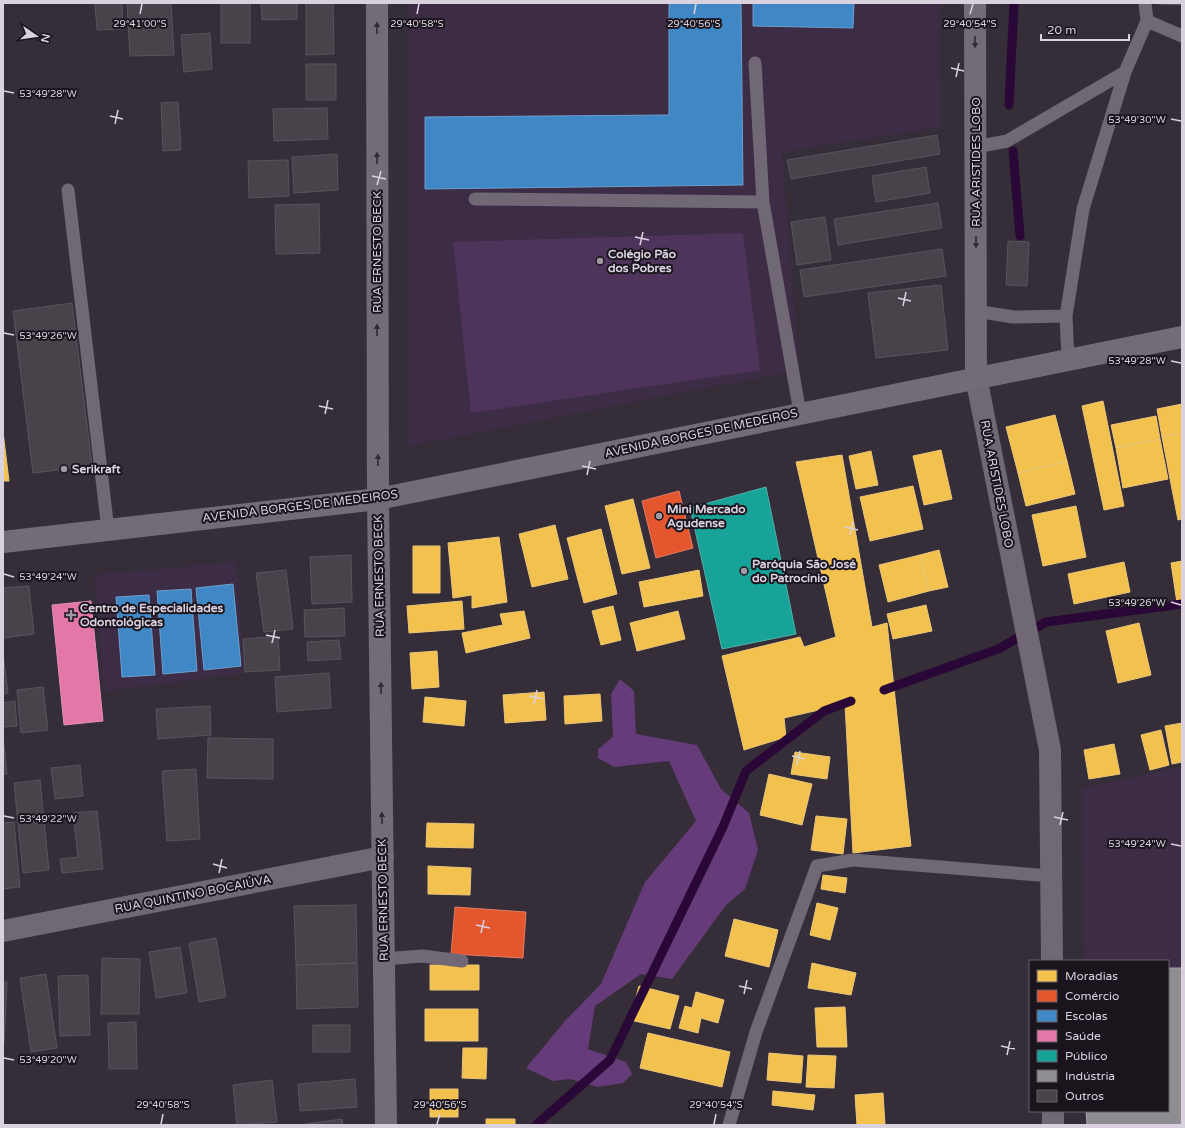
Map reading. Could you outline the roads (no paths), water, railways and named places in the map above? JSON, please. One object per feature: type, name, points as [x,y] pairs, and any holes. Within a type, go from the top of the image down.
[{"type":"street","name":"RUA ERNESTO BECK","points":[[377,3],[378,499],[386,1125]]},
{"type":"street","name":"RUA ARISTIDES LOBO","points":[[975,3],[976,377],[1050,750],[1052,960]]},
{"type":"street","name":"AVENIDA BORGES DE MEDEIROS","points":[[3,542],[378,499],[976,377],[1182,337]]},
{"type":"street","name":"RUA QUINTINO BOCAIÚVA","points":[[3,931],[383,857]]},
{"type":"street","points":[[1053,1112],[1053,1125]]},
{"type":"lane","points":[[1068,359],[1066,316],[1083,209],[1125,72],[1147,20],[1144,3]]},
{"type":"lane","points":[[1147,20],[1182,36]]},
{"type":"lane","points":[[755,63],[763,202],[800,413]]},
{"type":"lane","points":[[976,148],[1007,141],[1125,72]]},
{"type":"lane","points":[[68,190],[108,530]]},
{"type":"lane","points":[[475,199],[763,202]]},
{"type":"lane","points":[[976,311],[1013,317],[1066,316]]},
{"type":"lane","points":[[729,1125],[756,1032],[817,866],[853,860],[1051,876]]},
{"type":"lane","points":[[384,959],[422,956],[462,961]]},
{"type":"waterway","points":[[1009,105],[1014,3]]},
{"type":"waterway","points":[[1013,151],[1020,236]]},
{"type":"waterway","points":[[884,690],[998,649],[1046,622],[1182,604]]},
{"type":"waterway","points":[[536,1125],[610,1060],[723,827],[746,771],[824,711],[851,701]]},
{"type":"place","name":"Colégio Pão dos Pobres","points":[[600,261]]},
{"type":"place","name":"Serikraft","points":[[64,469]]},
{"type":"place","name":"Mini Mercado Agudense","points":[[659,516]]},
{"type":"place","name":"Paróquia São José do Patrocínio","points":[[744,571]]},
{"type":"place","name":"Centro de Especialidades Odontológicas","points":[[71,615]]}]
